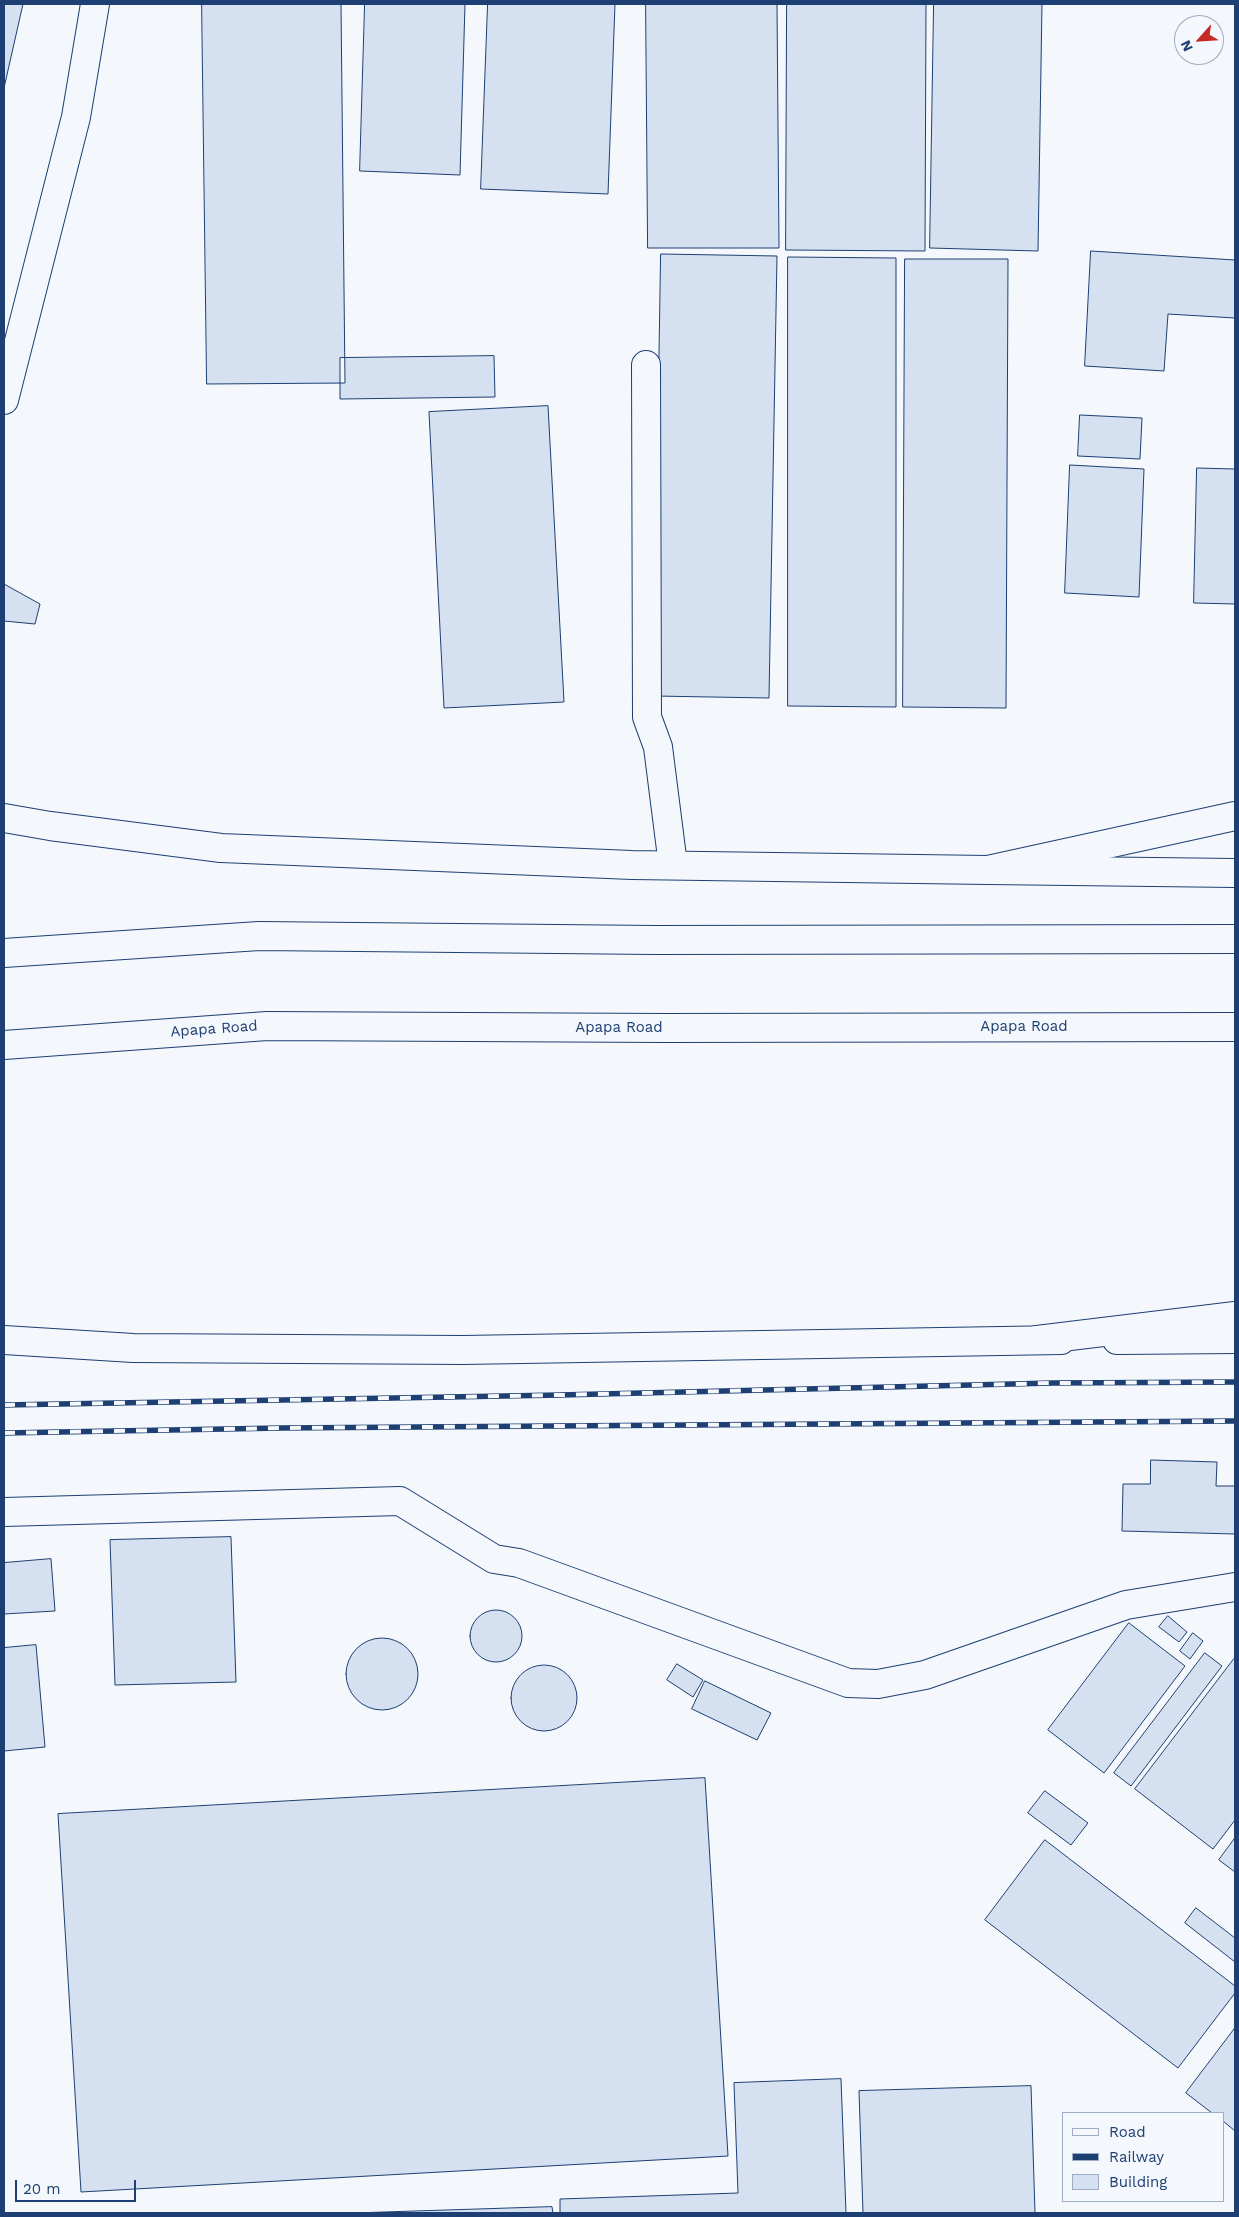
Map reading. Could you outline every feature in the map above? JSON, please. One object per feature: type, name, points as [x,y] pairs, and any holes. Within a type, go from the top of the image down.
[{"type":"main road","points":[[4,400],[76,117],[95,4]]},
{"type":"main road","points":[[646,366],[647,717],[658,747],[674,865]]},
{"type":"main road","points":[[988,870],[1235,816]]},
{"type":"main road","points":[[4,818],[50,826],[221,848],[674,865],[1235,872]]},
{"type":"main road","points":[[4,953],[259,936],[655,940],[1235,938]]},
{"type":"main road","name":"Apapa Road","points":[[4,1045],[267,1026],[665,1028],[1235,1027]]},
{"type":"main road","points":[[1037,1340],[1235,1316]]},
{"type":"main road","points":[[4,1340],[133,1348],[453,1350],[1037,1340],[1235,1339]]},
{"type":"main road","points":[[4,1512],[400,1502],[494,1559],[519,1563],[848,1683],[878,1684],[925,1675],[1126,1605],[1235,1587]]},
{"type":"building","points":[[4,4],[23,4],[4,88]]},
{"type":"building","points":[[202,4],[341,4],[345,383],[207,384]]},
{"type":"building","points":[[365,4],[465,4],[460,175],[360,171]]},
{"type":"building","points":[[488,4],[615,4],[608,194],[481,189]]},
{"type":"building","points":[[646,4],[777,4],[779,248],[648,248]]},
{"type":"building","points":[[787,4],[926,4],[925,251],[786,250]]},
{"type":"building","points":[[934,4],[1042,4],[1038,251],[930,248]]},
{"type":"building","points":[[1091,251],[1235,260],[1235,318],[1168,314],[1164,371],[1085,366]]},
{"type":"building","points":[[661,254],[777,256],[769,698],[654,696]]},
{"type":"building","points":[[788,257],[896,258],[896,707],[788,706]]},
{"type":"building","points":[[905,259],[1008,259],[1006,708],[903,707]]},
{"type":"building","points":[[494,356],[495,397],[340,399],[340,358]]},
{"type":"building","points":[[548,406],[564,702],[444,708],[429,412]]},
{"type":"building","points":[[1080,415],[1142,418],[1140,459],[1078,456]]},
{"type":"building","points":[[1070,465],[1144,469],[1139,597],[1065,593]]},
{"type":"building","points":[[1197,468],[1235,469],[1235,604],[1194,603]]},
{"type":"building","points":[[4,584],[40,604],[35,624],[4,621]]},
{"type":"building","points":[[1151,1460],[1217,1462],[1216,1486],[1235,1486],[1235,1534],[1122,1531],[1123,1484],[1150,1484]]},
{"type":"building","points":[[231,1537],[236,1682],[115,1685],[110,1540]]},
{"type":"building","points":[[51,1559],[55,1611],[4,1614],[4,1563]]},
{"type":"building","points":[[491,1610],[501,1610],[510,1614],[518,1622],[522,1636],[518,1650],[510,1658],[501,1662],[491,1662],[482,1658],[474,1650],[470,1641],[470,1631],[474,1622],[482,1614]]},
{"type":"building","points":[[1168,1616],[1187,1632],[1179,1642],[1159,1627]]},
{"type":"building","points":[[1129,1623],[1185,1666],[1104,1773],[1048,1730]]},
{"type":"building","points":[[1193,1633],[1203,1641],[1190,1659],[1180,1651]]},
{"type":"building","points":[[389,1638],[408,1648],[416,1660],[418,1674],[416,1688],[408,1700],[396,1708],[375,1710],[356,1700],[348,1688],[346,1667],[356,1648],[368,1640]]},
{"type":"building","points":[[36,1645],[45,1747],[4,1751],[4,1648]]},
{"type":"building","points":[[1205,1653],[1222,1666],[1131,1786],[1114,1773]]},
{"type":"building","points":[[1234,1659],[1235,1820],[1213,1849],[1135,1789]]},
{"type":"building","points":[[677,1664],[703,1680],[693,1697],[667,1680]]},
{"type":"building","points":[[544,1665],[557,1668],[567,1675],[574,1685],[577,1698],[574,1711],[567,1721],[557,1728],[544,1731],[531,1728],[521,1721],[514,1711],[511,1698],[514,1685],[521,1675],[531,1668]]},
{"type":"building","points":[[705,1681],[771,1713],[757,1740],[692,1709]]},
{"type":"building","points":[[705,1778],[728,2156],[81,2192],[58,1814]]},
{"type":"building","points":[[1045,1791],[1088,1823],[1071,1845],[1028,1813]]},
{"type":"building","points":[[1235,1838],[1235,1872],[1219,1860]]},
{"type":"building","points":[[1045,1840],[1235,1986],[1235,1993],[1178,2068],[985,1920]]},
{"type":"building","points":[[1196,1908],[1235,1938],[1235,1962],[1185,1923]]},
{"type":"building","points":[[1235,2028],[1235,2131],[1224,2122],[1224,2112],[1211,2112],[1186,2093]]},
{"type":"building","points":[[841,2079],[846,2213],[560,2213],[560,2199],[738,2193],[734,2083]]},
{"type":"building","points":[[1031,2086],[1035,2213],[863,2213],[859,2091]]},
{"type":"building","points":[[552,2207],[553,2213],[353,2213]]},
{"type":"railway","points":[[4,1405],[560,1395],[1053,1383],[1235,1382]]},
{"type":"railway","points":[[4,1433],[281,1428],[1235,1421]]}]
